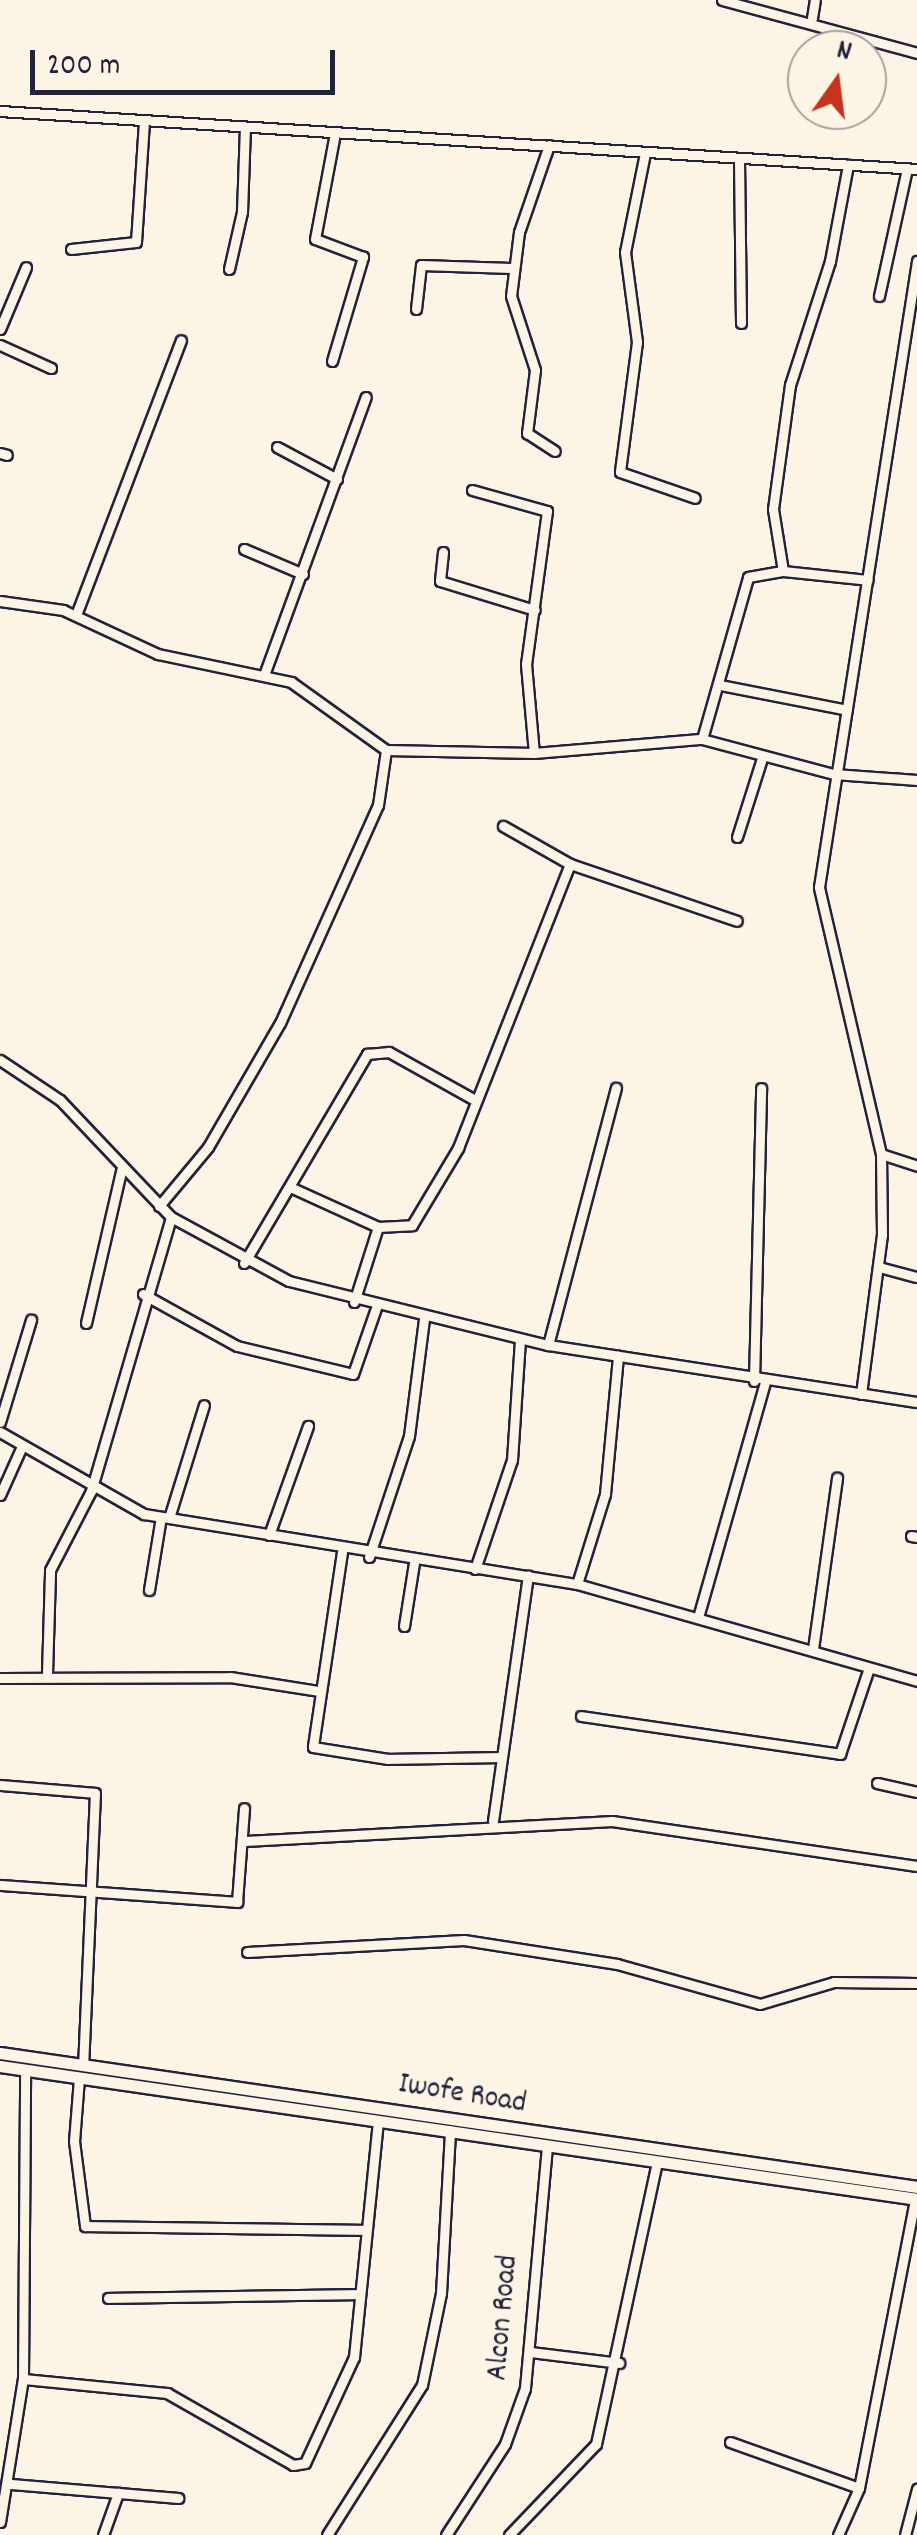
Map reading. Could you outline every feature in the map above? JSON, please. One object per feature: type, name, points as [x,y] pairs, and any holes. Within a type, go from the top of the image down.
[{"type":"street","points":[[722,0],[812,18],[917,53]]},
{"type":"street","points":[[812,18],[815,0]]},
{"type":"street","points":[[0,111],[912,170],[879,296]]},
{"type":"street","points":[[71,249],[136,242],[144,121]]},
{"type":"street","points":[[229,269],[240,235],[244,128]]},
{"type":"street","points":[[332,360],[364,257],[315,239],[336,134]]},
{"type":"street","points":[[549,146],[511,268],[516,319],[534,370],[527,434],[554,451]]},
{"type":"street","points":[[645,153],[625,252],[637,342],[620,472],[695,498]]},
{"type":"street","points":[[739,159],[741,322]]},
{"type":"street","points":[[783,571],[773,509],[790,384],[830,261],[848,166]]},
{"type":"street","points":[[861,1394],[879,1266],[881,1154],[818,903],[834,774],[917,261]]},
{"type":"street","points":[[0,329],[26,266]]},
{"type":"street","points":[[416,309],[418,266],[511,268]]},
{"type":"street","points":[[76,614],[181,340]]},
{"type":"street","points":[[0,346],[51,368]]},
{"type":"street","points":[[264,675],[366,396]]},
{"type":"street","points":[[278,447],[337,479]]},
{"type":"street","points":[[472,490],[547,511],[526,679],[534,753]]},
{"type":"street","points":[[244,549],[303,574]]},
{"type":"street","points":[[443,552],[443,583],[535,610]]},
{"type":"street","points":[[702,740],[748,577],[783,571],[868,580]]},
{"type":"street","points":[[0,601],[76,614],[158,654],[264,675],[315,693],[386,750],[534,753],[702,740],[834,774],[917,780]]},
{"type":"street","points":[[720,684],[846,710]]},
{"type":"street","points":[[160,1206],[208,1147],[280,1023],[378,805],[386,750]]},
{"type":"street","points":[[737,837],[762,758]]},
{"type":"street","points":[[503,826],[570,864],[737,921]]},
{"type":"street","points":[[290,1187],[378,1227],[404,1230],[422,1212],[458,1148],[473,1099],[570,864]]},
{"type":"street","points":[[244,1262],[367,1054],[389,1052],[473,1099]]},
{"type":"street","points":[[0,1060],[60,1100],[170,1217],[244,1262],[354,1302],[548,1345],[759,1382],[917,1402]]},
{"type":"street","points":[[548,1345],[616,1088]]},
{"type":"street","points":[[699,1614],[759,1382],[761,1088]]},
{"type":"street","points":[[881,1154],[917,1166]]},
{"type":"street","points":[[86,1323],[122,1166]]},
{"type":"street","points":[[47,1674],[50,1570],[91,1491],[142,1294],[170,1217]]},
{"type":"street","points":[[354,1302],[378,1227]]},
{"type":"street","points":[[879,1266],[917,1276]]},
{"type":"street","points":[[142,1294],[237,1346],[353,1374],[376,1308]]},
{"type":"street","points":[[369,1557],[409,1436],[424,1319]]},
{"type":"street","points":[[0,1422],[31,1320]]},
{"type":"street","points":[[476,1569],[512,1460],[520,1338]]},
{"type":"street","points":[[577,1584],[605,1494],[618,1356]]},
{"type":"street","points":[[148,1590],[165,1517],[204,1405]]},
{"type":"street","points":[[268,1535],[308,1426]]},
{"type":"street","points":[[0,1432],[91,1491],[165,1517],[369,1557],[577,1584],[699,1614],[917,1681]]},
{"type":"street","points":[[0,1495],[22,1446]]},
{"type":"street","points":[[813,1650],[837,1478]]},
{"type":"street","points":[[342,1552],[312,1739],[319,1752],[499,1757]]},
{"type":"street","points":[[404,1626],[414,1563]]},
{"type":"street","points":[[493,1821],[499,1757],[528,1575]]},
{"type":"street","points":[[581,1716],[840,1754],[869,1668]]},
{"type":"street","points":[[0,1678],[47,1674],[230,1677],[318,1690]]},
{"type":"street","points":[[877,1784],[917,1792]]},
{"type":"street","points":[[0,1785],[95,1793],[94,1888],[74,2141],[85,2226],[366,2230]]},
{"type":"street","points":[[0,1886],[94,1888],[238,1902],[244,1808]]},
{"type":"street","points":[[244,1841],[493,1821],[612,1821],[917,1866]]},
{"type":"street","points":[[246,1952],[450,1938],[617,1964],[760,2004],[834,1982],[917,1983]]},
{"type":"street","name":"Iwofe Road","points":[[0,2053],[81,2071],[378,2121],[916,2195]]},
{"type":"street","name":"Iwofe Road","points":[[0,2066],[81,2071],[916,2195]]},
{"type":"street","points":[[0,2522],[4,2494],[11,2484],[23,2379],[25,2070]]},
{"type":"street","points":[[23,2379],[167,2393],[298,2466],[318,2444],[354,2357],[378,2121]]},
{"type":"street","points":[[327,2535],[422,2385],[440,2293],[450,2130]]},
{"type":"street","name":"Alcon Road","points":[[446,2535],[512,2430],[530,2352],[548,2145]]},
{"type":"street","points":[[509,2535],[548,2484],[592,2452],[619,2364],[657,2161]]},
{"type":"street","points":[[838,2535],[860,2488],[916,2195]]},
{"type":"street","points":[[108,2298],[359,2294]]},
{"type":"street","points":[[530,2352],[619,2364]]},
{"type":"street","points":[[730,2442],[860,2488]]},
{"type":"street","points":[[11,2484],[178,2498]]},
{"type":"street","points":[[906,2535],[917,2489]]},
{"type":"street","points":[[103,2535],[118,2493]]}]
